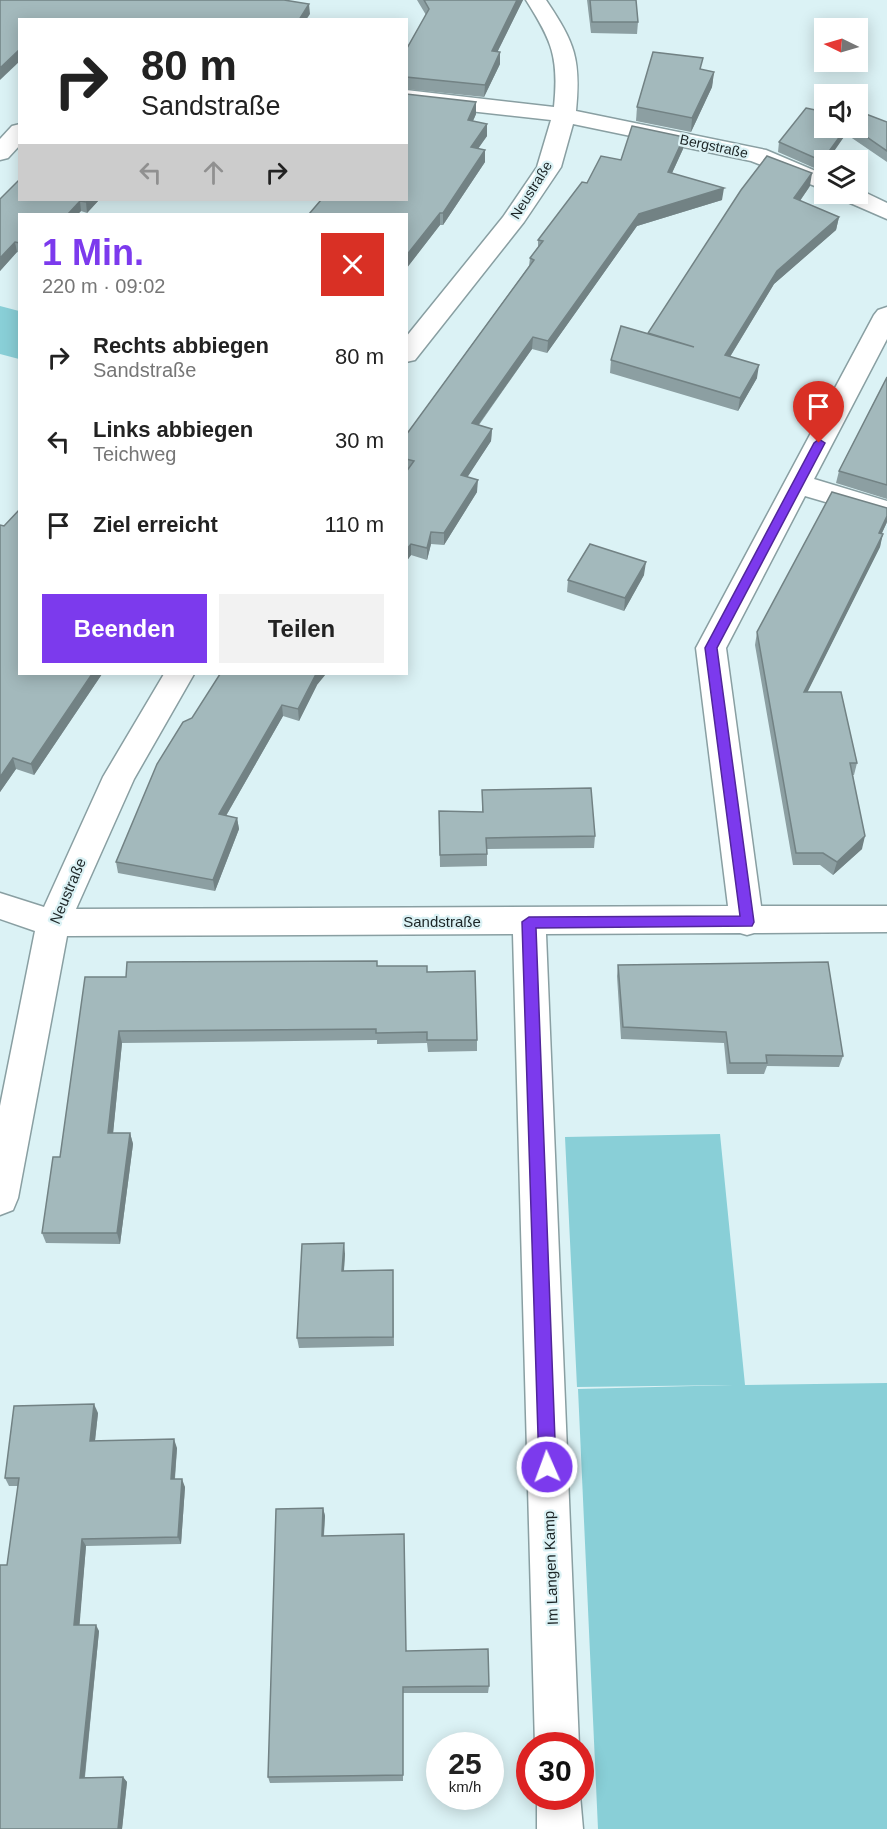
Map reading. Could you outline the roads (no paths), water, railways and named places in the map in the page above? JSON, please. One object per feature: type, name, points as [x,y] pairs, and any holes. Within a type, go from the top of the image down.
[{"type":"street","name":"Neustraße","points":[[408,352],[512,222],[549,167],[564,116],[568,77],[559,35],[536,0]]},
{"type":"street","name":"Bergstraße","points":[[408,97],[564,116],[758,155],[814,178]]},
{"type":"street","points":[[0,153],[18,133]]},
{"type":"street","points":[[868,203],[887,212]]},
{"type":"street","points":[[747,922],[711,648],[887,315]]},
{"type":"street","points":[[798,484],[887,511]]},
{"type":"street","name":"Neustraße","points":[[0,1198],[53,923],[119,777],[177,675]]},
{"type":"street","name":"Sandstraße","points":[[0,906],[53,923],[747,922],[887,919]]},
{"type":"street","name":"Im Langen Kamp","points":[[529,922],[557,1732]]},
{"type":"street","points":[[559,1810],[560,1829]]}]
